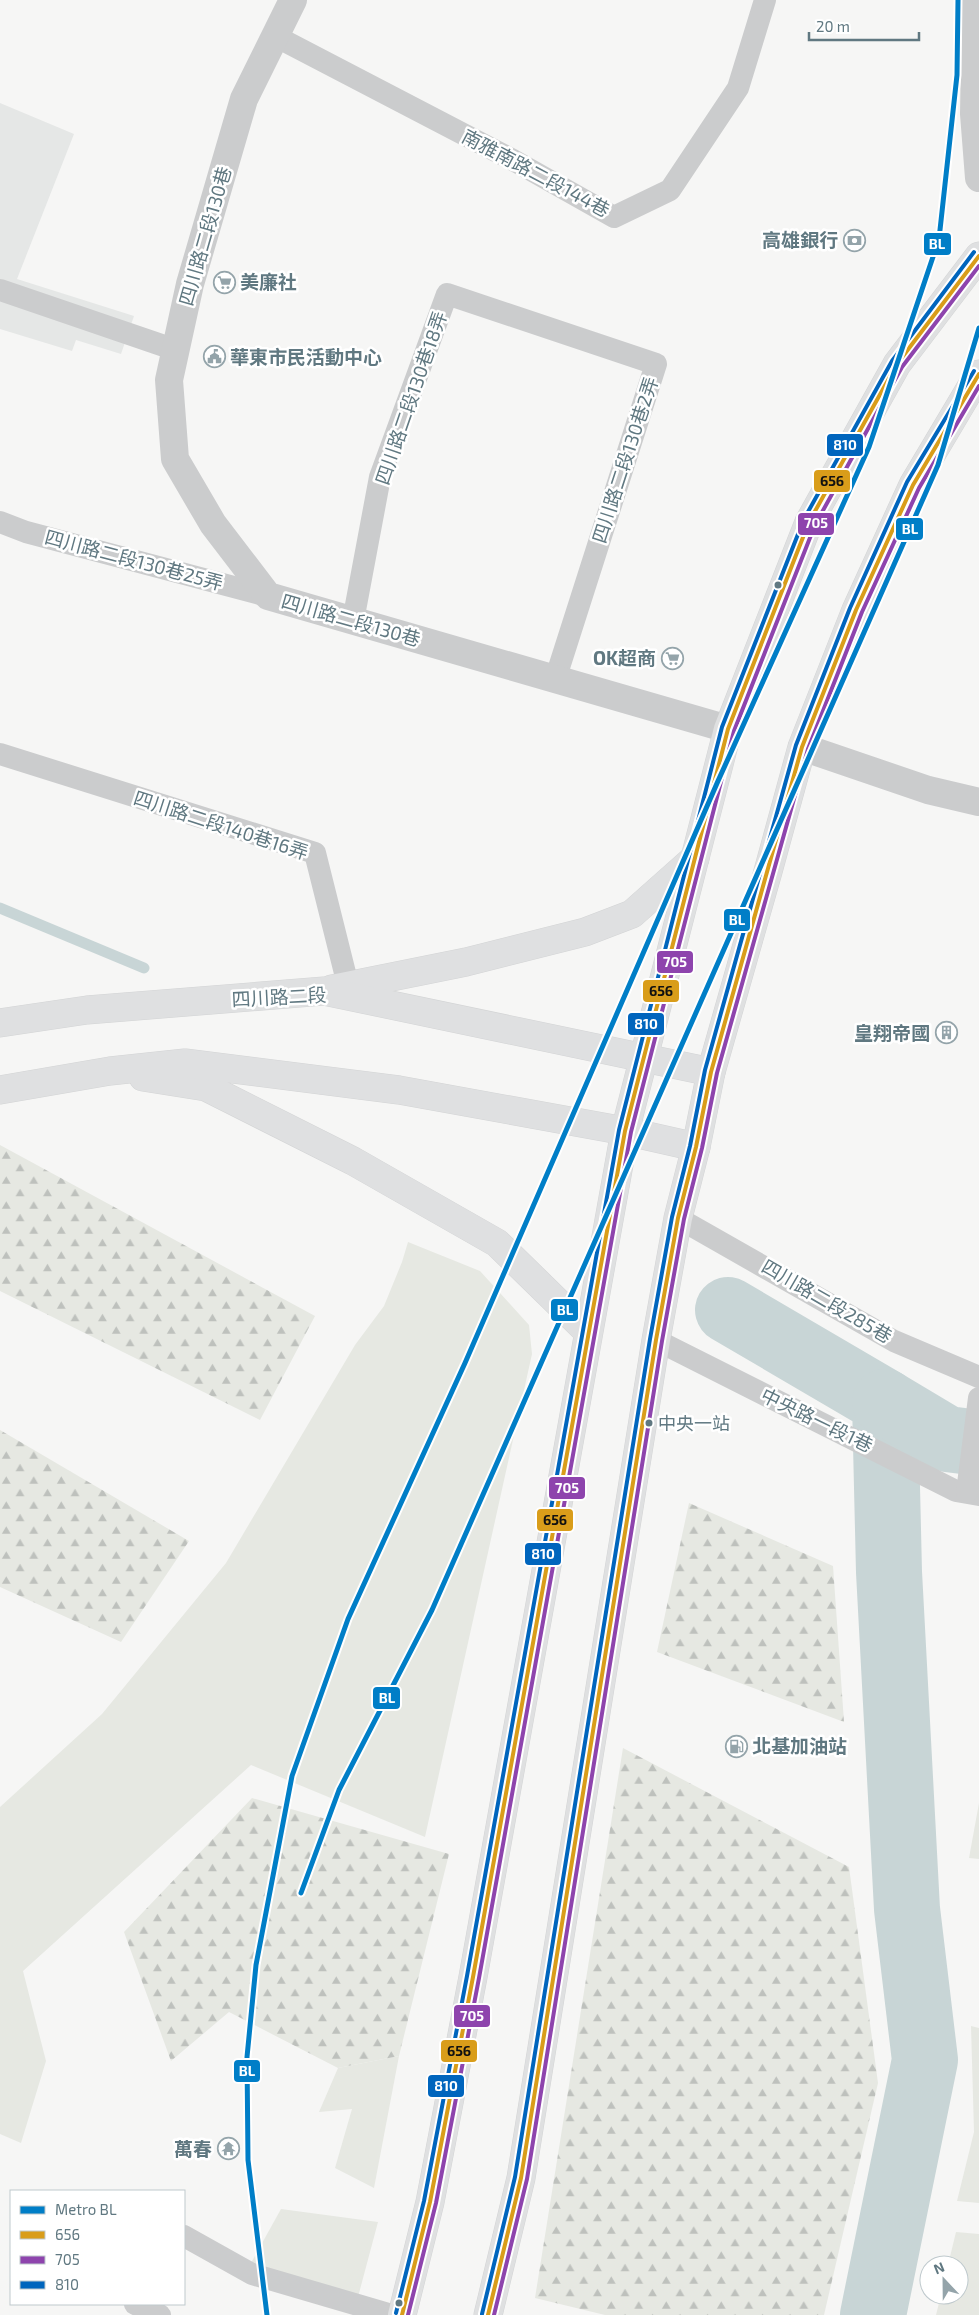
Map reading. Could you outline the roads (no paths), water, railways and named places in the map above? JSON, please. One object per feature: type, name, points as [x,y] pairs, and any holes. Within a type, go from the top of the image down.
[{"type":"main road","points":[[402,2315],[430,2202],[473,1977],[537,1628],[587,1331],[625,1131],[642,1057],[728,729],[809,522],[897,364],[979,256]]},
{"type":"main road","points":[[488,2315],[521,2178],[656,1340],[678,1218],[696,1147],[711,1072],[802,747],[856,610],[913,485],[979,374]]},
{"type":"main road","points":[[336,988],[466,962],[585,932],[632,914],[695,858]]},
{"type":"main road","name":"四川路二段","points":[[0,1023],[87,1010],[336,988],[711,1072]]},
{"type":"main road","points":[[0,1090],[110,1071],[185,1063],[399,1090],[625,1131],[696,1147]]},
{"type":"main road","points":[[110,1071],[206,1087],[353,1161],[497,1243],[587,1331]]},
{"type":"street","points":[[275,36],[293,0]]},
{"type":"street","points":[[976,0],[974,114],[979,178]]},
{"type":"street","name":"四川路二段130巷","points":[[275,36],[244,99],[190,284],[169,380],[175,458],[213,524],[268,596],[728,729]]},
{"type":"street","points":[[802,747],[928,790],[979,802]]},
{"type":"lane","name":"南雅南路二段144巷","points":[[275,36],[513,160],[614,217],[670,190],[738,88],[765,0]]},
{"type":"lane","points":[[0,290],[176,350]]},
{"type":"lane","name":"四川路二段130巷18弄","points":[[354,621],[380,477],[447,294]]},
{"type":"lane","name":"四川路二段130巷2弄","points":[[447,294],[656,364],[556,680]]},
{"type":"lane","name":"四川路二段130巷25弄","points":[[0,522],[26,532],[268,596]]},
{"type":"lane","name":"四川路二段140巷16弄","points":[[0,754],[316,853],[336,988]]},
{"type":"lane","name":"四川路二段285巷","points":[[678,1218],[894,1341],[979,1377]]},
{"type":"lane","name":"中央路一段1巷","points":[[656,1340],[862,1442],[956,1491],[971,1491]]},
{"type":"lane","points":[[971,1491],[979,1398]]},
{"type":"lane","points":[[185,2237],[252,2274],[392,2315]]},
{"type":"lane","points":[[137,2305],[160,2315]]},
{"type":"waterway","points":[[0,908],[144,968]]},
{"type":"waterway","points":[[728,1310],[885,1402],[889,1572],[907,1909],[925,2060],[873,2315]]},
{"type":"waterway","points":[[885,1402],[947,1439],[979,1443]]},
{"type":"metro line","name":"BL","points":[[267,2315],[248,2160],[247,2057],[256,1965],[292,1776],[348,1619],[465,1363],[718,781],[869,447],[939,239],[957,75],[958,0]]},
{"type":"metro line","name":"BL","points":[[301,1893],[339,1790],[432,1610],[938,465],[979,328]]},
{"type":"place","name":"高雄銀行","points":[[854,240]]},
{"type":"place","name":"美廉社","points":[[224,282]]},
{"type":"place","name":"華東市民活動中心","points":[[214,357]]},
{"type":"place","name":"OK超商","points":[[672,658]]},
{"type":"place","name":"皇翔帝國","points":[[946,1033]]},
{"type":"place","name":"中央一站","points":[[649,1423]]},
{"type":"place","name":"北基加油站","points":[[736,1746]]},
{"type":"place","name":"萬春","points":[[228,2149]]}]
